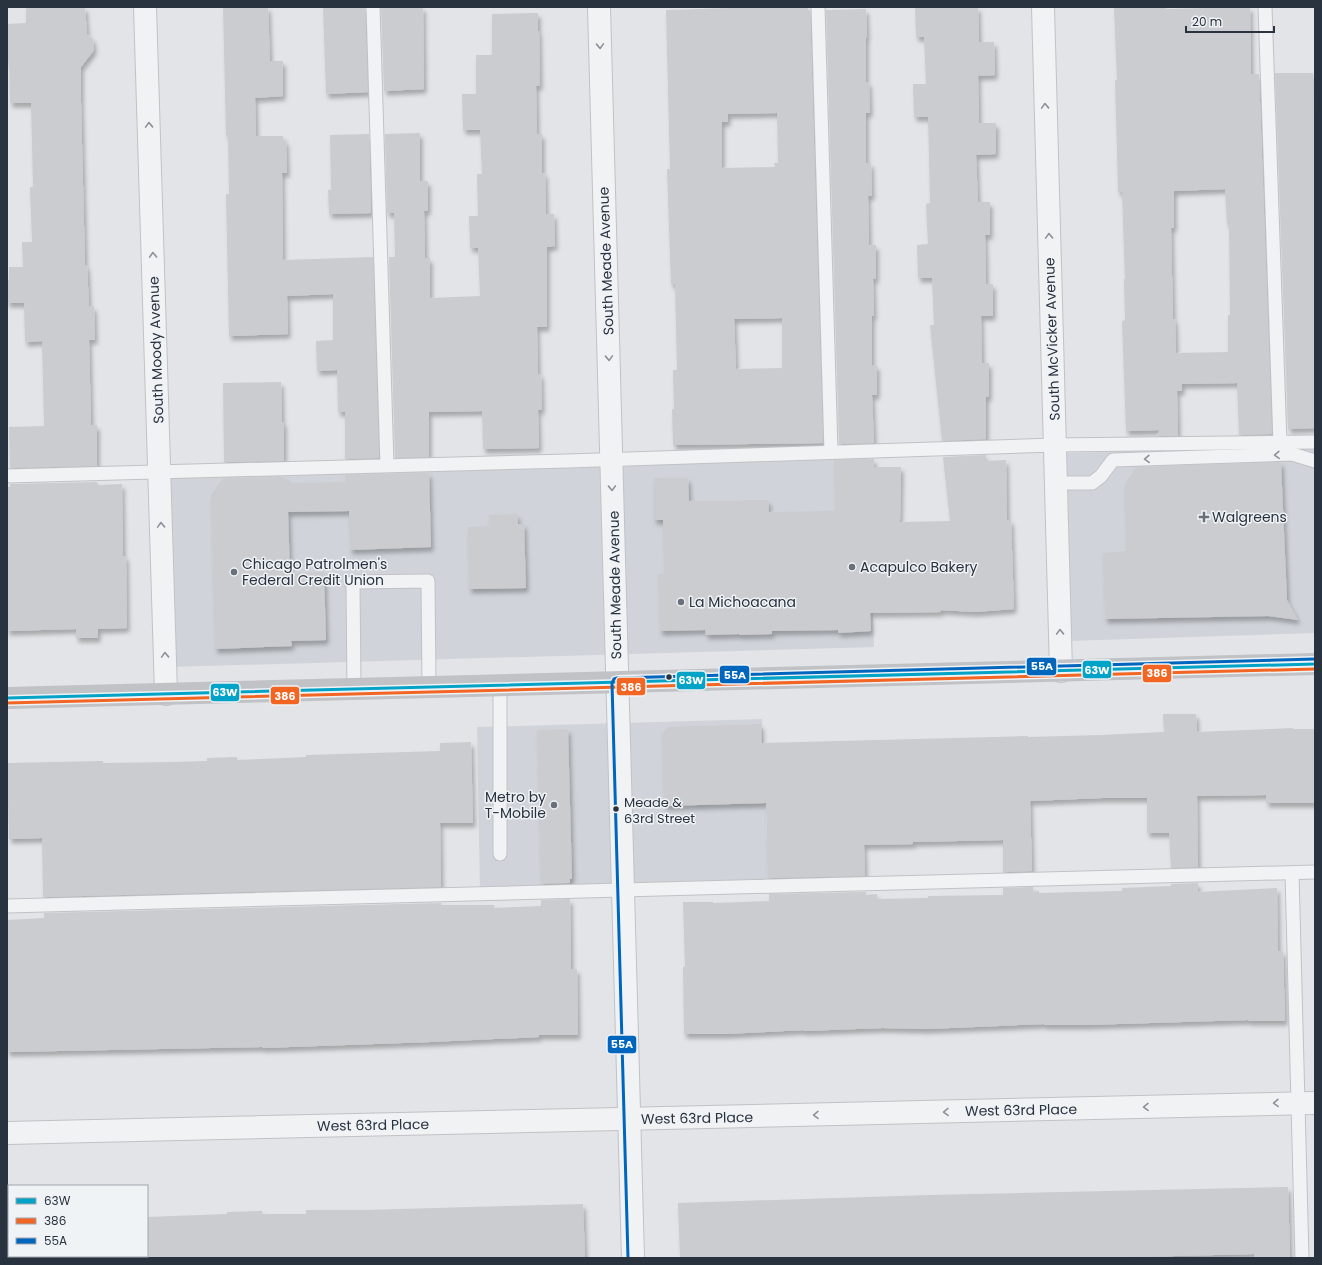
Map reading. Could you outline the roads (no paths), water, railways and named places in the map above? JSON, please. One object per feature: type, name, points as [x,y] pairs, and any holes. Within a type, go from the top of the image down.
[{"type":"main road","points":[[7,698],[1315,664]]},
{"type":"street","name":"South Moody Avenue","points":[[145,7],[166,694]]},
{"type":"street","name":"South Meade Avenue","points":[[599,7],[633,1258]]},
{"type":"street","name":"South McVicker Avenue","points":[[1043,7],[1061,671]]},
{"type":"street","name":"West 63rd Place","points":[[7,1133],[629,1120],[1307,1103]]},
{"type":"lane","points":[[373,7],[387,466]]},
{"type":"lane","points":[[818,7],[831,452]]},
{"type":"lane","points":[[1266,7],[1280,443]]},
{"type":"lane","points":[[7,476],[387,466],[1055,445],[1315,442]]},
{"type":"lane","points":[[1056,483],[1092,482],[1100,476],[1113,460],[1292,454],[1315,460]]},
{"type":"lane","points":[[354,689],[353,582],[428,581],[429,687]]},
{"type":"lane","points":[[500,686],[500,854]]},
{"type":"lane","points":[[7,906],[1315,872]]},
{"type":"lane","points":[[1292,873],[1307,1103],[1302,1258]]},
{"type":"place","name":"Walgreens","points":[[1204,517]]},
{"type":"place","name":"Acapulco Bakery","points":[[852,567]]},
{"type":"place","name":"Chicago Patrolmen's Federal Credit Union","points":[[234,572]]},
{"type":"place","name":"La Michoacana","points":[[681,602]]},
{"type":"place","name":"Metro by T-Mobile","points":[[554,805]]},
{"type":"place","name":"Meade & 63rd Street","points":[[616,809]]}]
